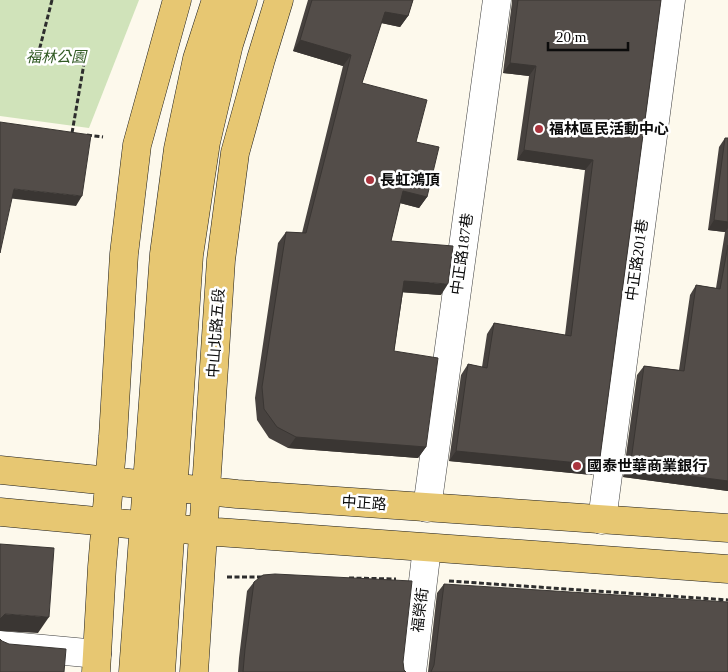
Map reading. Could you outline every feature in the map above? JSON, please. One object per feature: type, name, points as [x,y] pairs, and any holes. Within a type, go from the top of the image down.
[{"type":"main road","points":[[96,663],[105,522],[113,437],[124,254],[137,145],[177,0]]},
{"type":"main road","points":[[133,672],[164,254],[178,149],[197,59],[216,0]]},
{"type":"main road","points":[[161,672],[189,255],[206,142],[229,44],[243,0]]},
{"type":"main road","name":"中山北路五段","points":[[194,672],[204,492],[221,260],[235,153],[279,0]]},
{"type":"main road","name":"中正路","points":[[0,470],[204,492],[728,528]]},
{"type":"main road","points":[[0,512],[203,531],[728,569]]},
{"type":"street","name":"中正路187巷","points":[[427,508],[497,0]]},
{"type":"street","name":"中正路201巷","points":[[602,520],[671,0]]},
{"type":"street","name":"福榮街","points":[[412,672],[427,548]]},
{"type":"street","points":[[0,645],[96,663]]},
{"type":"path","points":[[52,0],[37,59],[86,52],[74,133],[65,132]]},
{"type":"path","points":[[84,134],[103,137]]},
{"type":"path","points":[[233,577],[271,578]]},
{"type":"path","points":[[347,578],[424,579],[728,600]]},
{"type":"green space","name":"福林公園","points":[[0,0],[139,0],[89,128],[0,116]]},
{"type":"building","points":[[312,0],[413,0],[408,16],[385,12],[362,83],[427,100],[416,142],[439,147],[427,197],[403,191],[391,241],[453,246],[448,284],[404,281],[394,351],[438,358],[426,447],[296,437],[277,427],[264,409],[262,387],[286,232],[306,233],[351,55],[300,40]]},
{"type":"building","points":[[518,0],[661,0],[599,465],[456,451],[468,364],[487,368],[494,323],[571,336],[593,160],[524,150],[536,66],[510,63]]},
{"type":"building","points":[[0,122],[91,135],[82,196],[14,189],[0,253]]},
{"type":"building","points":[[725,138],[728,138],[728,222],[714,220]]},
{"type":"building","points":[[728,245],[728,481],[630,468],[644,366],[684,371],[696,285],[720,289]]},
{"type":"building","points":[[0,544],[54,548],[49,617],[5,614],[0,619]]},
{"type":"building","points":[[263,575],[412,581],[403,662],[406,672],[243,672],[254,582]]},
{"type":"building","points":[[444,584],[728,602],[728,672],[431,672],[434,665]]},
{"type":"building","points":[[0,639],[9,644],[66,649],[64,672],[0,672]]},
{"type":"place","name":"福林區民活動中心","points":[[539,129]]},
{"type":"place","name":"長虹鴻頂","points":[[370,180]]},
{"type":"place","name":"國泰世華商業銀行","points":[[577,466]]}]
